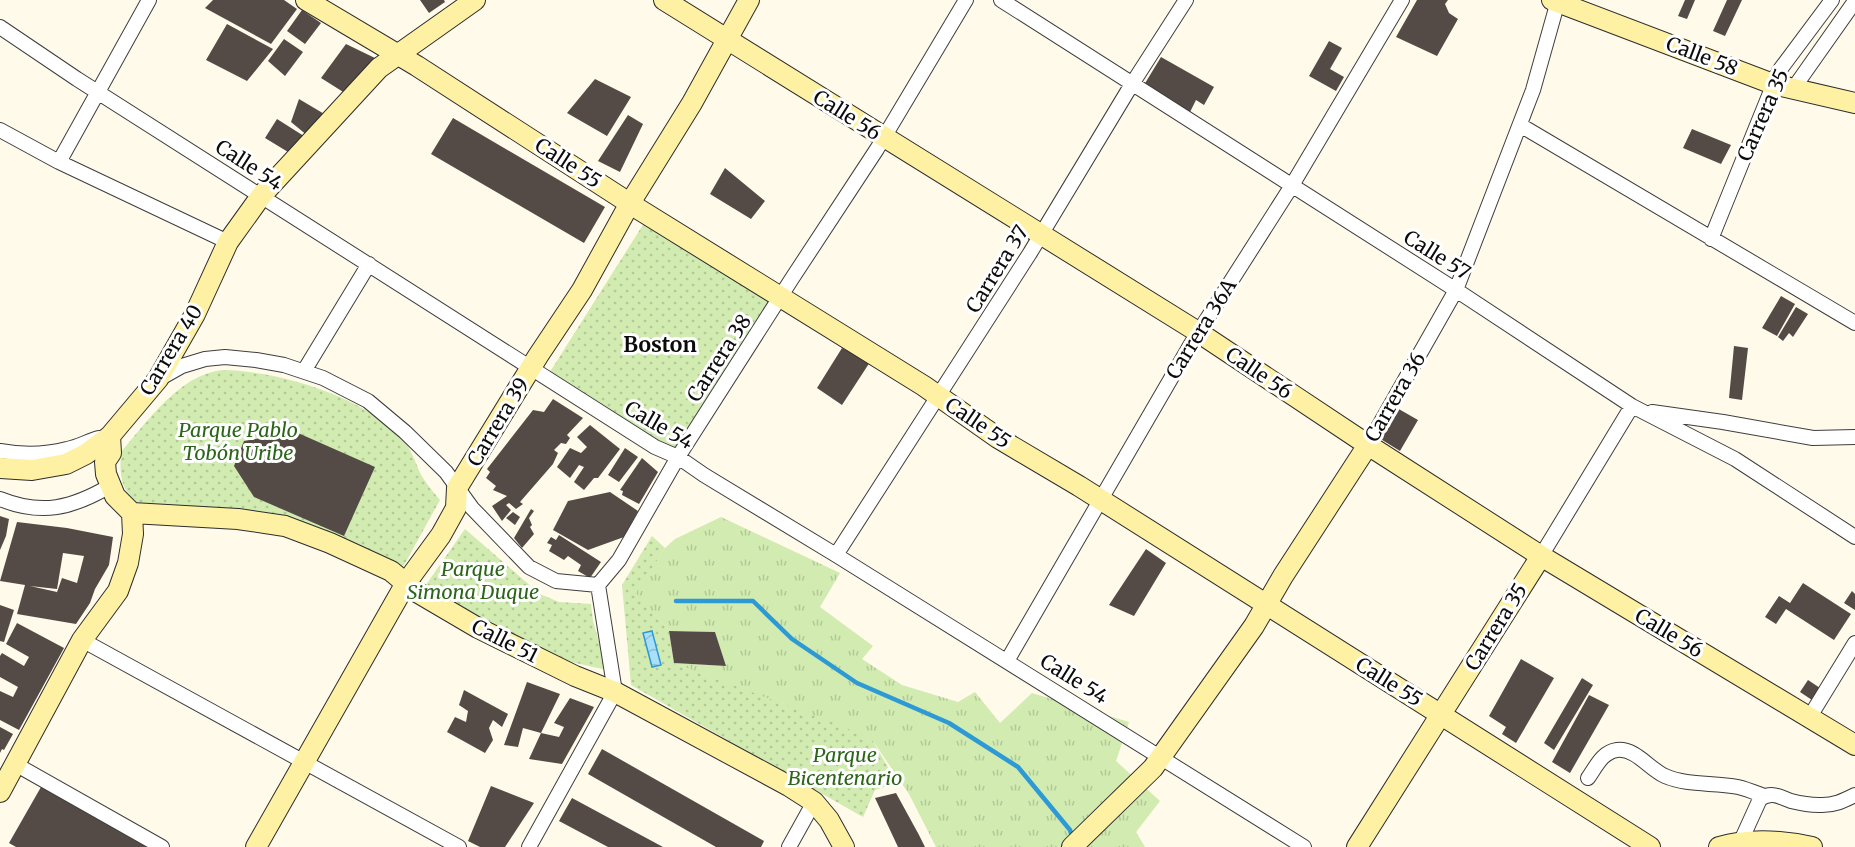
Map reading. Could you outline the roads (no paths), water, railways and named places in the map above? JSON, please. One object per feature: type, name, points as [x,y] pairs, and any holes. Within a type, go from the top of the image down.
[{"type":"street","points":[[59,162],[149,0]]},
{"type":"street","name":"Calle 55","points":[[306,0],[396,54],[780,298],[939,396],[998,438],[1100,499],[1426,706],[1442,713],[1650,847]]},
{"type":"street","name":"Carrera 40","points":[[110,436],[158,379],[195,314],[228,242],[261,196],[379,68],[475,0]]},
{"type":"street","name":"Calle 56","points":[[664,0],[1198,332],[1541,556],[1855,745]]},
{"type":"street","name":"Carrera 39","points":[[256,847],[406,584],[441,535],[456,508],[458,488],[530,368],[582,290],[630,203],[692,103],[749,0]]},
{"type":"street","name":"Carrera 38","points":[[598,585],[619,560],[678,457],[883,138],[966,0]]},
{"type":"street","name":"Calle 57","points":[[1001,0],[1637,408],[1735,459],[1855,537]]},
{"type":"street","name":"Carrera 37","points":[[837,555],[1041,235],[1132,84],[1186,0]]},
{"type":"street","name":"Carrera 36A","points":[[1007,661],[1198,332],[1291,187],[1402,0]]},
{"type":"street","name":"Carrera 35","points":[[1711,239],[1779,71],[1832,0]]},
{"type":"street","name":"Calle 58","points":[[1555,1],[1773,84],[1855,103]]},
{"type":"street","name":"Carrera 36","points":[[1161,757],[1254,626],[1368,445],[1456,290],[1533,90],[1555,1]]},
{"type":"street","name":"Carrera 35","points":[[1795,89],[1855,1]]},
{"type":"street","name":"Calle 54","points":[[0,27],[655,447],[678,457],[704,476],[837,555],[1304,847]]},
{"type":"street","points":[[1520,125],[1855,323]]},
{"type":"street","points":[[0,130],[59,162],[228,242]]},
{"type":"street","points":[[304,371],[369,264]]},
{"type":"street","points":[[158,379],[182,366],[205,359],[225,357],[256,360],[304,371],[368,401],[405,432],[446,472],[472,508],[529,567],[556,581],[598,585],[615,692],[529,847]]},
{"type":"street","points":[[1637,408],[1813,438],[1855,437]]},
{"type":"street","name":"Carrera 35","points":[[1357,847],[1637,408]]},
{"type":"street","points":[[0,450],[30,455],[40,454],[67,449],[110,436]]},
{"type":"street","points":[[0,468],[32,470],[66,464],[86,454],[110,436]]},
{"type":"street","points":[[0,792],[82,640],[118,591],[128,563],[133,534],[132,513],[123,505],[110,486],[105,462],[111,453],[110,436]]},
{"type":"street","points":[[0,499],[30,508],[59,508],[86,500],[110,486]]},
{"type":"street","name":"Calle 51","points":[[132,513],[238,519],[285,526],[330,543],[391,571],[415,591],[478,628],[575,676],[615,692],[789,786],[814,802],[829,820],[844,847]]},
{"type":"street","points":[[82,640],[459,847]]},
{"type":"street","points":[[1809,718],[1855,643]]},
{"type":"street","points":[[1588,778],[1608,752],[1623,750],[1632,753],[1663,775],[1702,785],[1738,787],[1764,796],[1780,795],[1792,801],[1820,805],[1840,803],[1855,795]]},
{"type":"street","points":[[1072,847],[1139,783],[1161,757]]},
{"type":"street","points":[[15,764],[162,847]]},
{"type":"street","points":[[1740,843],[1760,799],[1764,796]]},
{"type":"street","points":[[789,847],[814,802]]},
{"type":"street","points":[[1719,847],[1756,840],[1791,842],[1812,847]]},
{"type":"water","points":[[652,631],[661,665],[652,667],[643,633]]},
{"type":"waterway","points":[[676,601],[753,601],[792,639],[857,683],[949,723],[1018,767],[1070,830],[1073,839]]},
{"type":"district","name":"Boston","points":[[660,345]]},
{"type":"park label","name":"Parque Pablo Tobón Uribe","points":[[238,442]]},
{"type":"park label","name":"Parque Simona Duque","points":[[473,580]]},
{"type":"park label","name":"Parque Bicentenario","points":[[845,766]]}]
